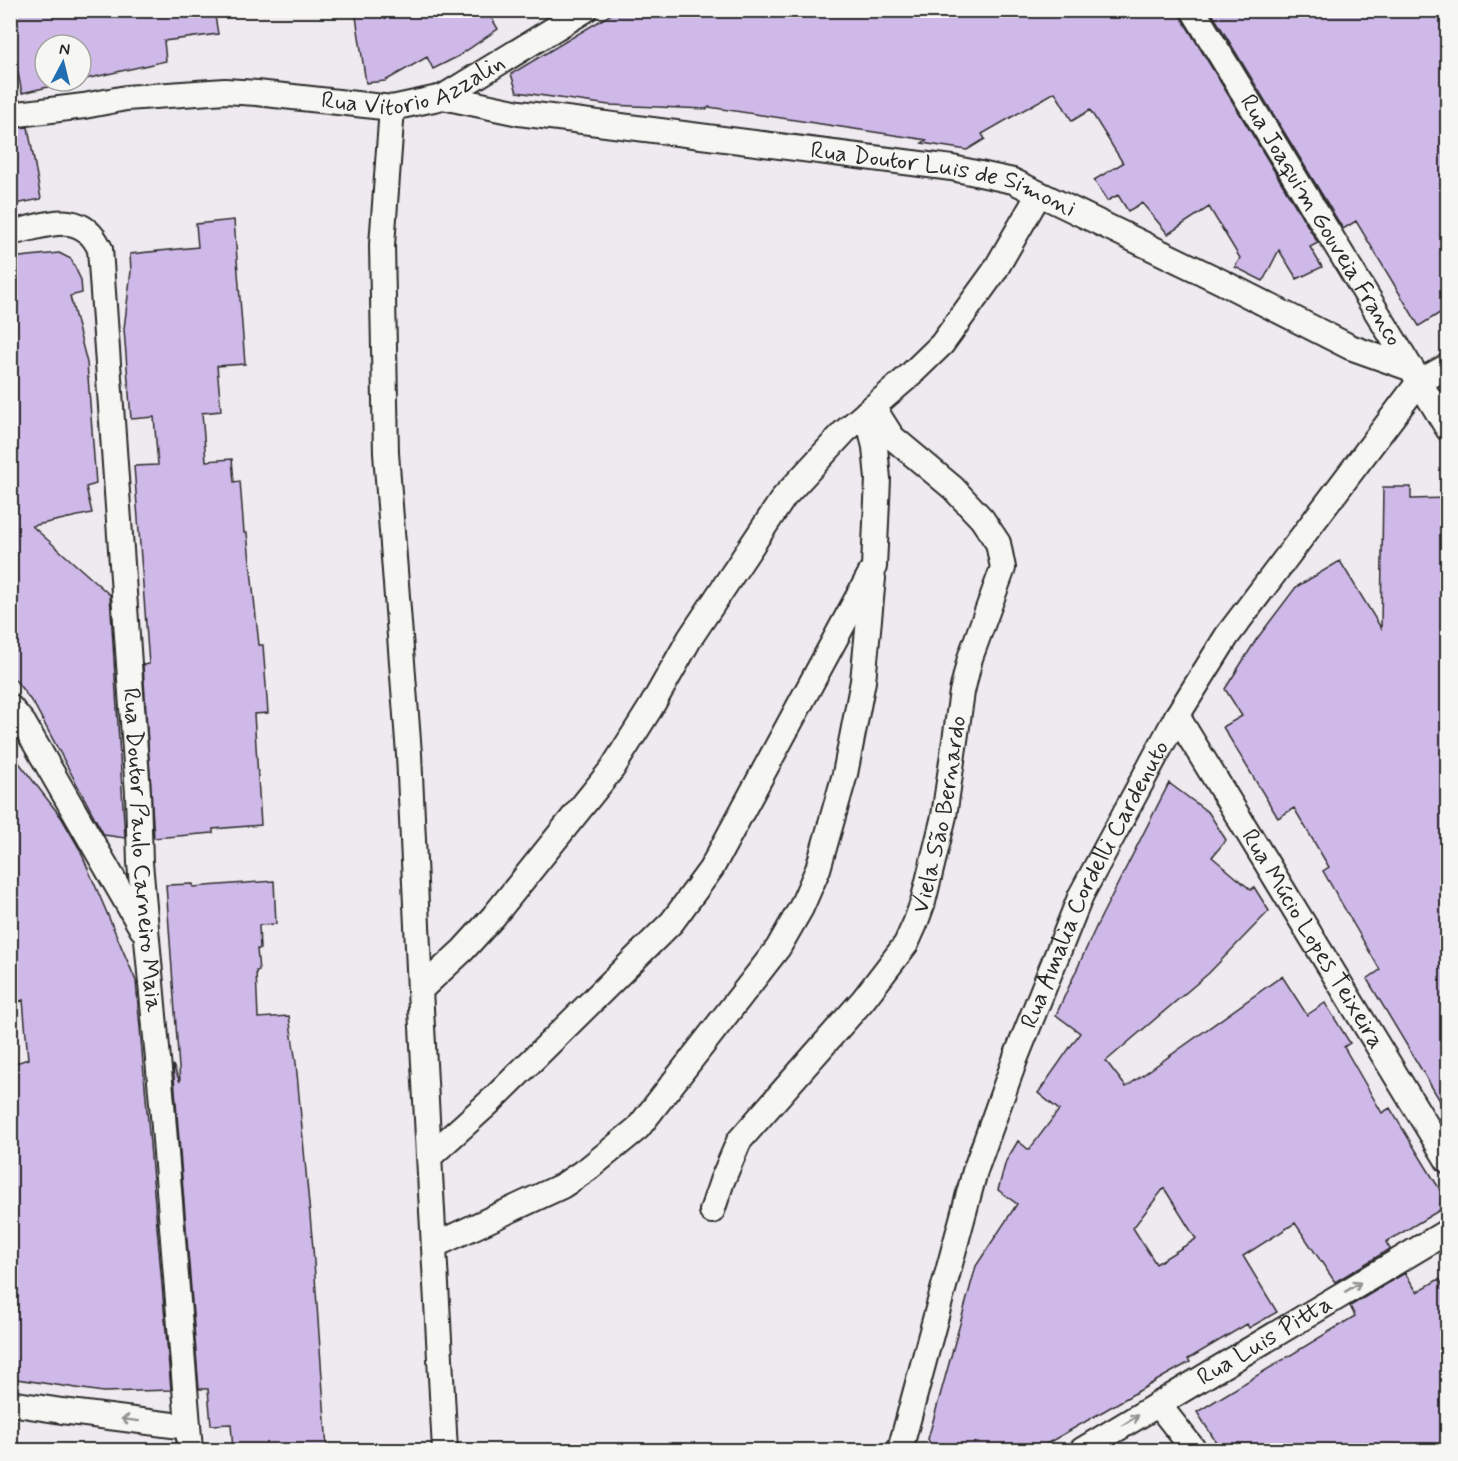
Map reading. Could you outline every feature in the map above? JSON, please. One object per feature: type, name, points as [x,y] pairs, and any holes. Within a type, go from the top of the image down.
[{"type":"street","name":"Rua Vitorio Azzalin","points":[[10,115],[84,106],[126,98],[225,91],[392,108],[443,97],[585,10]]},
{"type":"street","name":"Rua Joaquim Gouveia Franco","points":[[1193,10],[1448,429]]},
{"type":"street","name":"Rua Doutor Luis de Simoni","points":[[443,97],[519,113],[952,168],[1013,182],[1220,281],[1350,347],[1416,376]]},
{"type":"street","points":[[392,108],[382,245],[386,453],[409,754],[445,1450]]},
{"type":"street","points":[[420,990],[463,950],[500,910],[612,769],[690,638],[765,522],[826,450],[942,344],[994,272],[1039,194]]},
{"type":"street","name":"Rua Doutor Paulo Carneiro Maia","points":[[10,233],[57,223],[74,223],[84,226],[95,237],[100,249],[137,781],[140,863],[189,1439]]},
{"type":"street","points":[[1416,376],[1448,366]]},
{"type":"street","name":"Rua Amalia Cordelli Cardenuto","points":[[900,1450],[975,1171],[1016,1058],[1081,895],[1177,716],[1227,636],[1416,376]]},
{"type":"street","points":[[435,1245],[562,1186],[589,1168],[638,1128],[778,948],[801,908],[818,868],[845,774],[863,681],[874,567],[878,479],[870,410]]},
{"type":"street","name":"Viela São Bernardo","points":[[712,1211],[739,1141],[863,1000],[902,950],[915,924],[923,902],[942,826],[957,720],[967,669],[1003,568],[998,543],[982,519],[934,471],[892,437],[870,410]]},
{"type":"street","points":[[430,1156],[492,1100],[672,921],[690,899],[711,869],[874,567]]},
{"type":"street","points":[[10,707],[24,724],[147,937]]},
{"type":"street","name":"Rua Múcio Lopes Teixeira","points":[[1177,716],[1448,1161]]},
{"type":"street","name":"Rua Luis Pitta","points":[[1082,1450],[1448,1231]]},
{"type":"street","points":[[10,1402],[189,1439]]},
{"type":"street","points":[[1158,1404],[1194,1450]]},
{"type":"building","points":[[10,10],[214,10],[218,34],[164,41],[166,61],[93,77],[93,33],[33,33],[33,90],[22,93],[10,33]]},
{"type":"building","points":[[355,10],[487,10],[498,29],[457,57],[433,69],[427,57],[385,81],[366,83]]},
{"type":"building","points":[[618,10],[1179,10],[1181,17],[1318,243],[1310,247],[1322,267],[1297,279],[1279,250],[1263,281],[1235,267],[1240,258],[1209,207],[1168,234],[1142,203],[1128,211],[1118,195],[1107,201],[1094,180],[1123,163],[1090,110],[1072,121],[1055,92],[982,134],[985,139],[967,150],[922,143],[927,140],[709,107],[706,109],[609,105],[517,92],[511,74]]},
{"type":"building","points":[[1210,10],[1448,10],[1448,308],[1419,326],[1356,221],[1343,229]]},
{"type":"building","points":[[28,127],[41,199],[10,205],[10,129]]},
{"type":"building","points":[[234,220],[245,364],[217,366],[221,411],[202,413],[206,461],[232,459],[234,482],[240,481],[244,533],[247,533],[259,645],[263,645],[268,713],[254,714],[261,825],[213,829],[213,833],[154,838],[143,665],[149,664],[134,466],[158,465],[154,417],[131,419],[124,329],[131,271],[130,254],[198,247],[196,224]]},
{"type":"building","points":[[59,253],[71,259],[81,280],[82,293],[70,296],[87,363],[96,484],[86,487],[92,513],[32,526],[110,595],[125,838],[104,835],[35,706],[10,673],[10,258]]},
{"type":"building","points":[[1383,487],[1411,487],[1411,499],[1448,498],[1448,1114],[1367,979],[1380,970],[1323,871],[1329,867],[1294,808],[1278,818],[1223,727],[1242,716],[1225,689],[1256,640],[1296,587],[1340,561],[1381,628]]},
{"type":"building","points":[[10,751],[61,817],[80,850],[136,981],[171,1390],[103,1392],[10,1378],[10,1065],[28,1059],[23,1000],[10,1006]]},
{"type":"building","points":[[1169,783],[1209,813],[1226,840],[1212,857],[1251,890],[1254,887],[1269,911],[1209,973],[1106,1061],[1126,1087],[1282,976],[1307,1015],[1325,1003],[1350,1043],[1344,1047],[1382,1113],[1390,1108],[1442,1193],[1440,1210],[1386,1242],[1390,1249],[1335,1282],[1295,1223],[1243,1256],[1277,1312],[1249,1328],[1247,1324],[1188,1359],[1190,1362],[1036,1450],[933,1450],[928,1439],[976,1266],[1017,1204],[998,1190],[1006,1161],[1018,1141],[1029,1150],[1059,1110],[1038,1093],[1080,1033],[1056,1015],[1097,925]],"holes":[[[1164,1188],[1196,1239],[1156,1264],[1133,1228]]]},
{"type":"building","points":[[274,881],[276,924],[259,925],[260,949],[257,949],[259,971],[256,971],[258,1018],[289,1016],[296,1063],[313,1248],[327,1449],[233,1450],[231,1424],[211,1425],[208,1389],[199,1389],[173,1065],[180,1082],[166,885],[193,884],[193,887]]},
{"type":"building","points":[[1405,1273],[1417,1292],[1439,1279],[1448,1294],[1448,1450],[1221,1450],[1197,1412],[1355,1316],[1350,1306]]}]
